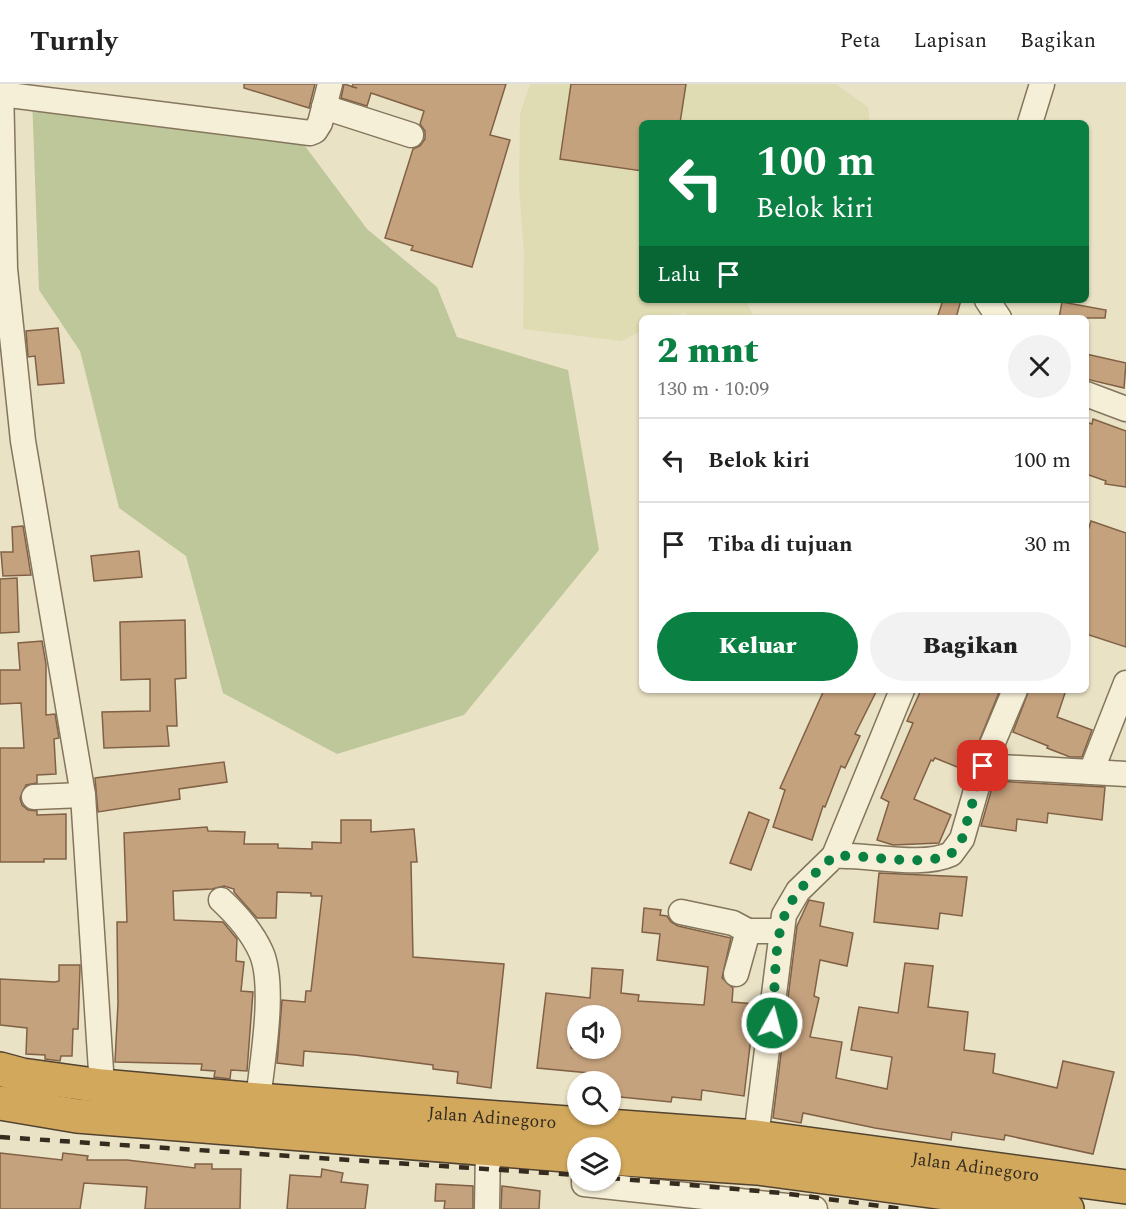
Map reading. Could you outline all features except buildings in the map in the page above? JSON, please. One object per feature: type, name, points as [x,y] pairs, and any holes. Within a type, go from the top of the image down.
[{"type":"highway","name":"Jalan Adinegoro","points":[[0,1069],[22,1075],[102,1086],[258,1100],[665,1145],[757,1168],[1068,1209]]},
{"type":"highway","name":"Jalan Adinegoro","points":[[0,1103],[76,1116],[567,1155]]},
{"type":"highway","name":"Jalan Adinegoro","points":[[621,1155],[665,1145],[756,1137],[1126,1187]]},
{"type":"street","points":[[102,1086],[83,795],[23,441],[2,269],[1,89],[294,133],[315,131],[320,123],[330,84]]},
{"type":"street","points":[[1031,120],[1042,84]]},
{"type":"street","points":[[324,107],[411,135]]},
{"type":"street","points":[[1089,395],[1126,409]]},
{"type":"street","points":[[1091,772],[1126,683]]},
{"type":"street","points":[[756,1137],[775,1001],[784,915],[798,891],[834,856],[901,693]]},
{"type":"street","points":[[834,856],[860,855],[926,860],[951,854],[962,839],[983,766],[1014,693]]},
{"type":"street","points":[[983,766],[1126,774]]},
{"type":"street","points":[[34,797],[83,795]]},
{"type":"street","points":[[221,900],[241,921],[262,954],[268,999],[258,1100]]},
{"type":"street","points":[[681,912],[733,923],[748,931],[781,931]]},
{"type":"street","points":[[736,974],[748,931]]},
{"type":"street","points":[[486,1209],[488,1149]]},
{"type":"street","points":[[621,1188],[815,1209]]},
{"type":"shaded area","points":[[530,84],[836,84],[868,107],[870,120],[639,120],[639,303],[747,303],[753,315],[686,315],[685,312],[678,315],[639,315],[639,332],[621,341],[523,329],[524,254],[519,188],[520,114]]},
{"type":"green space","points":[[32,97],[302,142],[367,229],[437,287],[457,337],[568,370],[599,550],[464,715],[337,754],[223,693],[186,556],[119,508],[80,351],[39,290]]},
{"type":"railway","points":[[0,1137],[567,1174]]},
{"type":"railway","points":[[621,1179],[782,1193],[903,1209]]},
{"type":"route","points":[[772,1023],[784,915],[798,891],[834,856],[860,855],[926,860],[951,854],[962,839],[983,766]]}]
